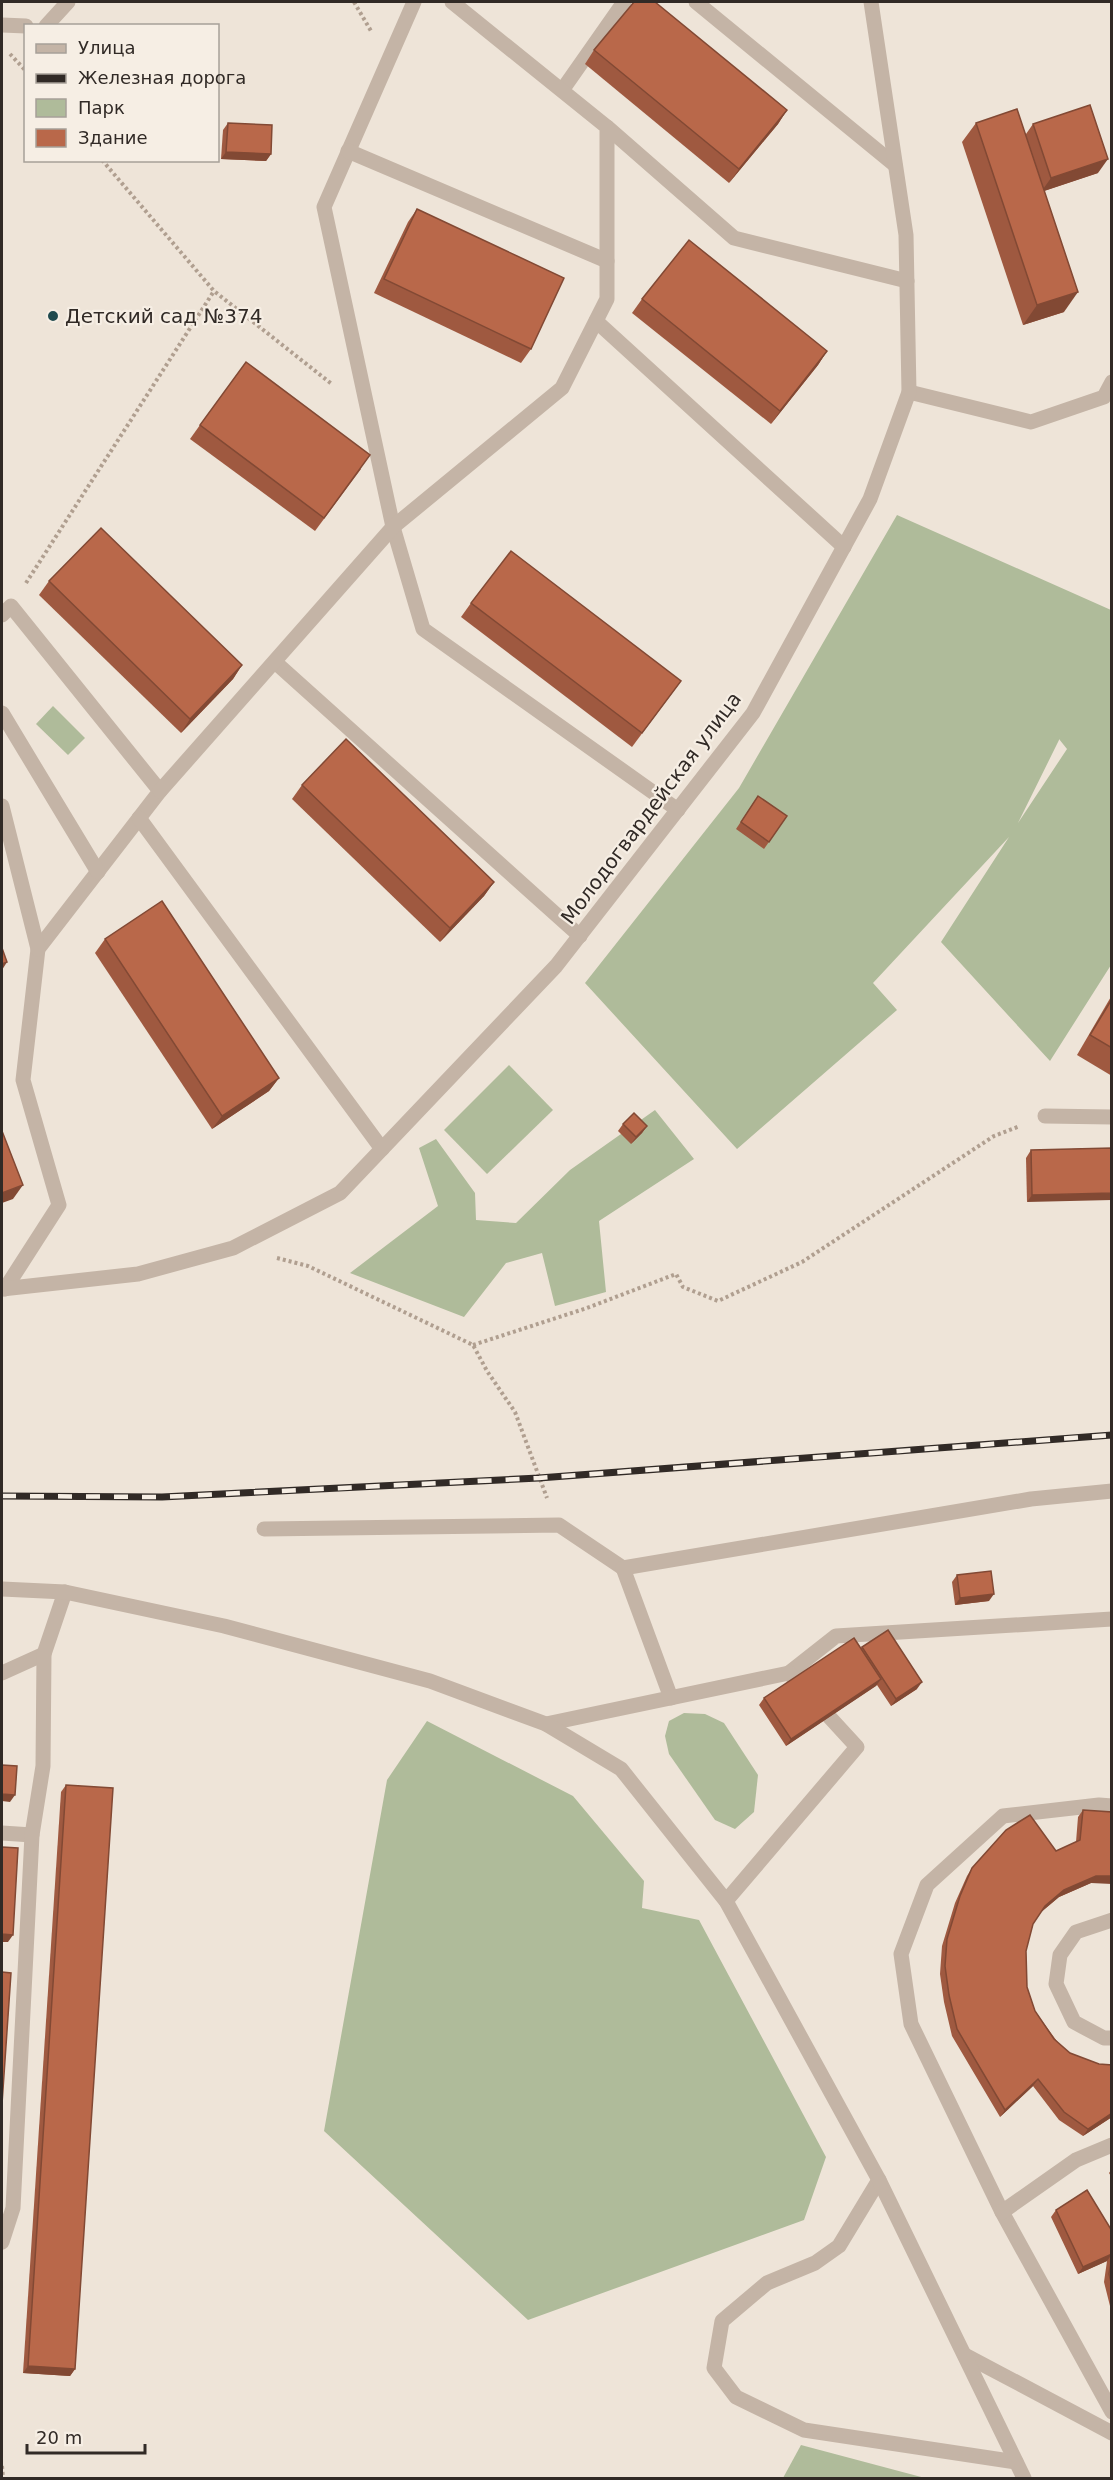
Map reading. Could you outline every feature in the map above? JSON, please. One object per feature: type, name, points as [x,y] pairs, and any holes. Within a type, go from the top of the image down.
[{"type":"street","points":[[48,24],[68,2]]},
{"type":"street","points":[[414,2],[324,207],[393,527],[423,629],[678,810]]},
{"type":"street","points":[[452,2],[562,89],[734,238],[907,281]]},
{"type":"street","points":[[562,89],[624,2]]},
{"type":"street","points":[[696,2],[895,165]]},
{"type":"street","name":"Молодогвардейская улица","points":[[3,1289],[138,1274],[233,1248],[340,1193],[556,966],[753,713],[870,500],[909,392],[906,235],[871,2]]},
{"type":"street","points":[[2,25],[24,26]]},
{"type":"street","points":[[38,949],[160,791],[393,527],[562,388],[607,299],[607,127]]},
{"type":"street","points":[[348,151],[607,261]]},
{"type":"street","points":[[596,321],[844,547]]},
{"type":"street","points":[[909,392],[1030,422],[1104,397],[1112,382]]},
{"type":"street","points":[[6,611],[160,791]]},
{"type":"street","points":[[275,662],[580,936]]},
{"type":"street","points":[[2,713],[98,872]]},
{"type":"street","points":[[2,806],[38,949],[23,1080],[59,1205],[3,1289]]},
{"type":"street","points":[[139,818],[382,1149]]},
{"type":"street","points":[[1045,1116],[1112,1117]]},
{"type":"street","points":[[623,1568],[1031,1500],[1112,1491]]},
{"type":"street","points":[[264,1529],[559,1525],[623,1568],[671,1698]]},
{"type":"street","points":[[2,1589],[65,1592],[224,1626],[430,1681],[546,1724],[621,1769],[726,1901],[879,2180],[1024,2478]]},
{"type":"street","points":[[2,2242],[13,2208],[32,1835],[43,1766],[44,1654],[65,1592]]},
{"type":"street","points":[[546,1724],[789,1673],[836,1636],[1112,1619]]},
{"type":"street","points":[[2,1673],[44,1654]]},
{"type":"street","points":[[726,1901],[857,1747],[789,1673]]},
{"type":"street","points":[[1112,1806],[1099,1805],[1003,1816],[927,1885],[901,1954],[910,2024],[1002,2212],[1112,2412]]},
{"type":"street","points":[[2,1833],[32,1835]]},
{"type":"street","points":[[1112,1920],[1076,1932],[1060,1955],[1056,1984],[1074,2022],[1104,2038],[1112,2038]]},
{"type":"street","points":[[1002,2212],[1077,2160],[1112,2145]]},
{"type":"street","points":[[879,2180],[839,2246],[815,2263],[766,2283],[722,2321],[714,2368],[736,2397],[804,2430],[1017,2462]]},
{"type":"street","points":[[965,2355],[1112,2433]]},
{"type":"path","points":[[8,51],[24,69]]},
{"type":"path","points":[[104,162],[214,291],[368,413]]},
{"type":"path","points":[[6,611],[214,291]]},
{"type":"path","points":[[473,1346],[587,1308],[676,1274],[683,1287],[718,1301],[802,1262],[994,1136],[1045,1116]]},
{"type":"path","points":[[233,1248],[308,1266],[473,1346],[515,1412],[559,1525]]},
{"type":"path","points":[[2,2466],[3,2478]]},
{"type":"green space","points":[[897,515],[1111,610],[1111,965],[1050,1061],[941,942],[1009,837],[873,983],[897,1010],[737,1149],[585,983],[739,788]],"holes":[[[1059,739],[1067,749],[1018,823]]]},
{"type":"green space","points":[[53,706],[85,738],[68,755],[36,724]]},
{"type":"green space","points":[[509,1065],[553,1110],[487,1174],[444,1130]]},
{"type":"green space","points":[[655,1110],[694,1159],[599,1221],[606,1292],[555,1306],[542,1253],[506,1263],[464,1317],[350,1273],[438,1206],[419,1148],[436,1139],[475,1193],[476,1220],[516,1223],[570,1170]]},
{"type":"green space","points":[[684,1713],[705,1714],[724,1723],[758,1775],[754,1812],[735,1829],[715,1820],[669,1754],[665,1736],[669,1721]]},
{"type":"green space","points":[[427,1721],[573,1796],[644,1881],[642,1908],[699,1920],[826,2157],[804,2220],[528,2320],[324,2131],[387,1780]]},
{"type":"green space","points":[[801,2445],[925,2478],[783,2478]]},
{"type":"building","points":[[634,2],[655,2],[787,110],[739,169],[594,50]]},
{"type":"building","points":[[1090,105],[1108,159],[1051,178],[1033,124]]},
{"type":"building","points":[[1017,109],[1078,292],[1037,305],[976,123]]},
{"type":"building","points":[[228,123],[272,125],[271,154],[226,152]]},
{"type":"building","points":[[417,209],[564,278],[531,349],[384,279]]},
{"type":"building","points":[[689,240],[827,351],[780,411],[642,299]]},
{"type":"building","points":[[246,362],[370,455],[324,518],[200,425]]},
{"type":"building","points":[[101,528],[242,665],[190,719],[49,581]]},
{"type":"building","points":[[511,551],[681,681],[642,733],[471,603]]},
{"type":"building","points":[[346,739],[494,882],[450,928],[302,785]]},
{"type":"building","points":[[758,796],[787,816],[769,842],[741,822]]},
{"type":"building","points":[[162,901],[279,1078],[222,1116],[105,939]]},
{"type":"building","points":[[2,948],[7,962],[2,964]]},
{"type":"building","points":[[1112,999],[1112,1048],[1090,1035]]},
{"type":"building","points":[[634,1113],[647,1126],[636,1137],[623,1124]]},
{"type":"building","points":[[2,1131],[23,1185],[2,1193]]},
{"type":"building","points":[[1112,1148],[1112,1193],[1032,1195],[1031,1150]]},
{"type":"building","points":[[991,1571],[994,1594],[960,1598],[957,1575]]},
{"type":"building","points":[[888,1630],[922,1682],[896,1699],[862,1647]]},
{"type":"building","points":[[854,1638],[881,1679],[791,1739],[764,1698]]},
{"type":"building","points":[[2,1765],[17,1766],[15,1795],[2,1794]]},
{"type":"building","points":[[66,1785],[113,1788],[75,2369],[28,2366]]},
{"type":"building","points":[[1083,1810],[1112,1812],[1112,1876],[1096,1876],[1064,1890],[1045,1906],[1033,1924],[1026,1951],[1027,1987],[1035,2011],[1054,2039],[1070,2053],[1099,2064],[1112,2065],[1112,2113],[1088,2129],[1064,2112],[1038,2079],[1005,2110],[957,2029],[945,1966],[947,1939],[960,1896],[972,1868],[1006,1830],[1030,1815],[1056,1851],[1080,1840]]},
{"type":"building","points":[[2,1847],[18,1848],[13,1935],[2,1934]]},
{"type":"building","points":[[2,1972],[11,1973],[2,2104]]},
{"type":"building","points":[[1087,2190],[1112,2231],[1112,2254],[1083,2267],[1056,2210]]},
{"type":"building","points":[[1112,2257],[1112,2286],[1109,2274]]},
{"type":"railway","points":[[2,1496],[162,1497],[539,1478],[1112,1435]]},
{"type":"place","name":"Детский сад №374","points":[[53,316]]}]
